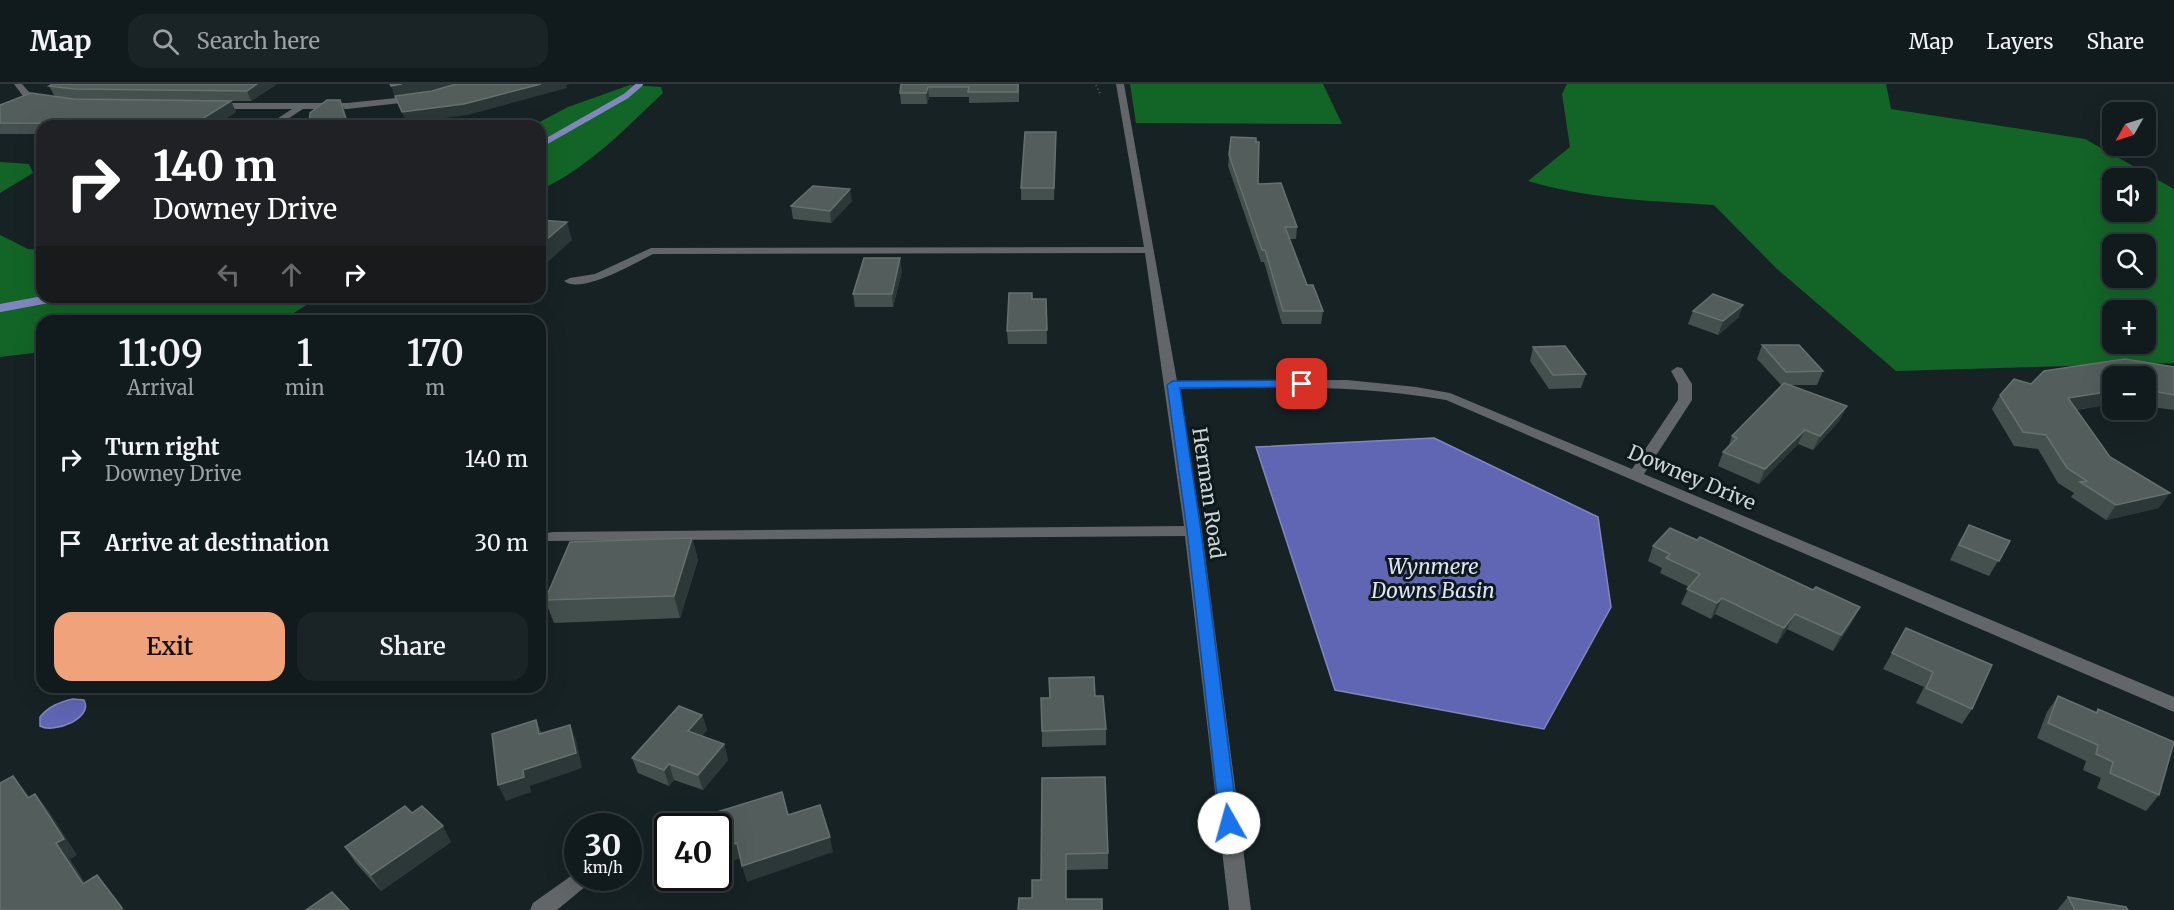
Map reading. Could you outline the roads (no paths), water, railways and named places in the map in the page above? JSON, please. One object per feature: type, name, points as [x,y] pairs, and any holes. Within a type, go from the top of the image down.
[{"type":"street","points":[[18,84],[20,89],[32,97],[60,103]]},
{"type":"street","name":"Herman Road","points":[[1120,84],[1173,385],[1194,531],[1240,910]]},
{"type":"street","points":[[207,106],[300,107],[372,104],[425,97]]},
{"type":"street","points":[[281,120],[300,107]]},
{"type":"street","points":[[570,281],[598,277],[651,251],[1149,250]]},
{"type":"street","points":[[1635,476],[1686,400],[1685,384],[1677,371]]},
{"type":"street","name":"Downey Drive","points":[[1173,385],[1365,384],[1413,388],[1450,396],[2174,705]]},
{"type":"street","points":[[553,537],[1194,531]]},
{"type":"street","points":[[541,910],[565,891]]},
{"type":"water","name":"Wynmere Downs Basin","points":[[1434,438],[1598,517],[1611,607],[1544,729],[1335,690],[1256,447]]},
{"type":"water","points":[[73,699],[84,700],[86,707],[78,718],[71,723],[54,728],[40,726],[40,717],[47,710]]},
{"type":"waterway","points":[[546,142],[626,96],[640,84]]},
{"type":"waterway","points":[[0,308],[36,301]]}]
